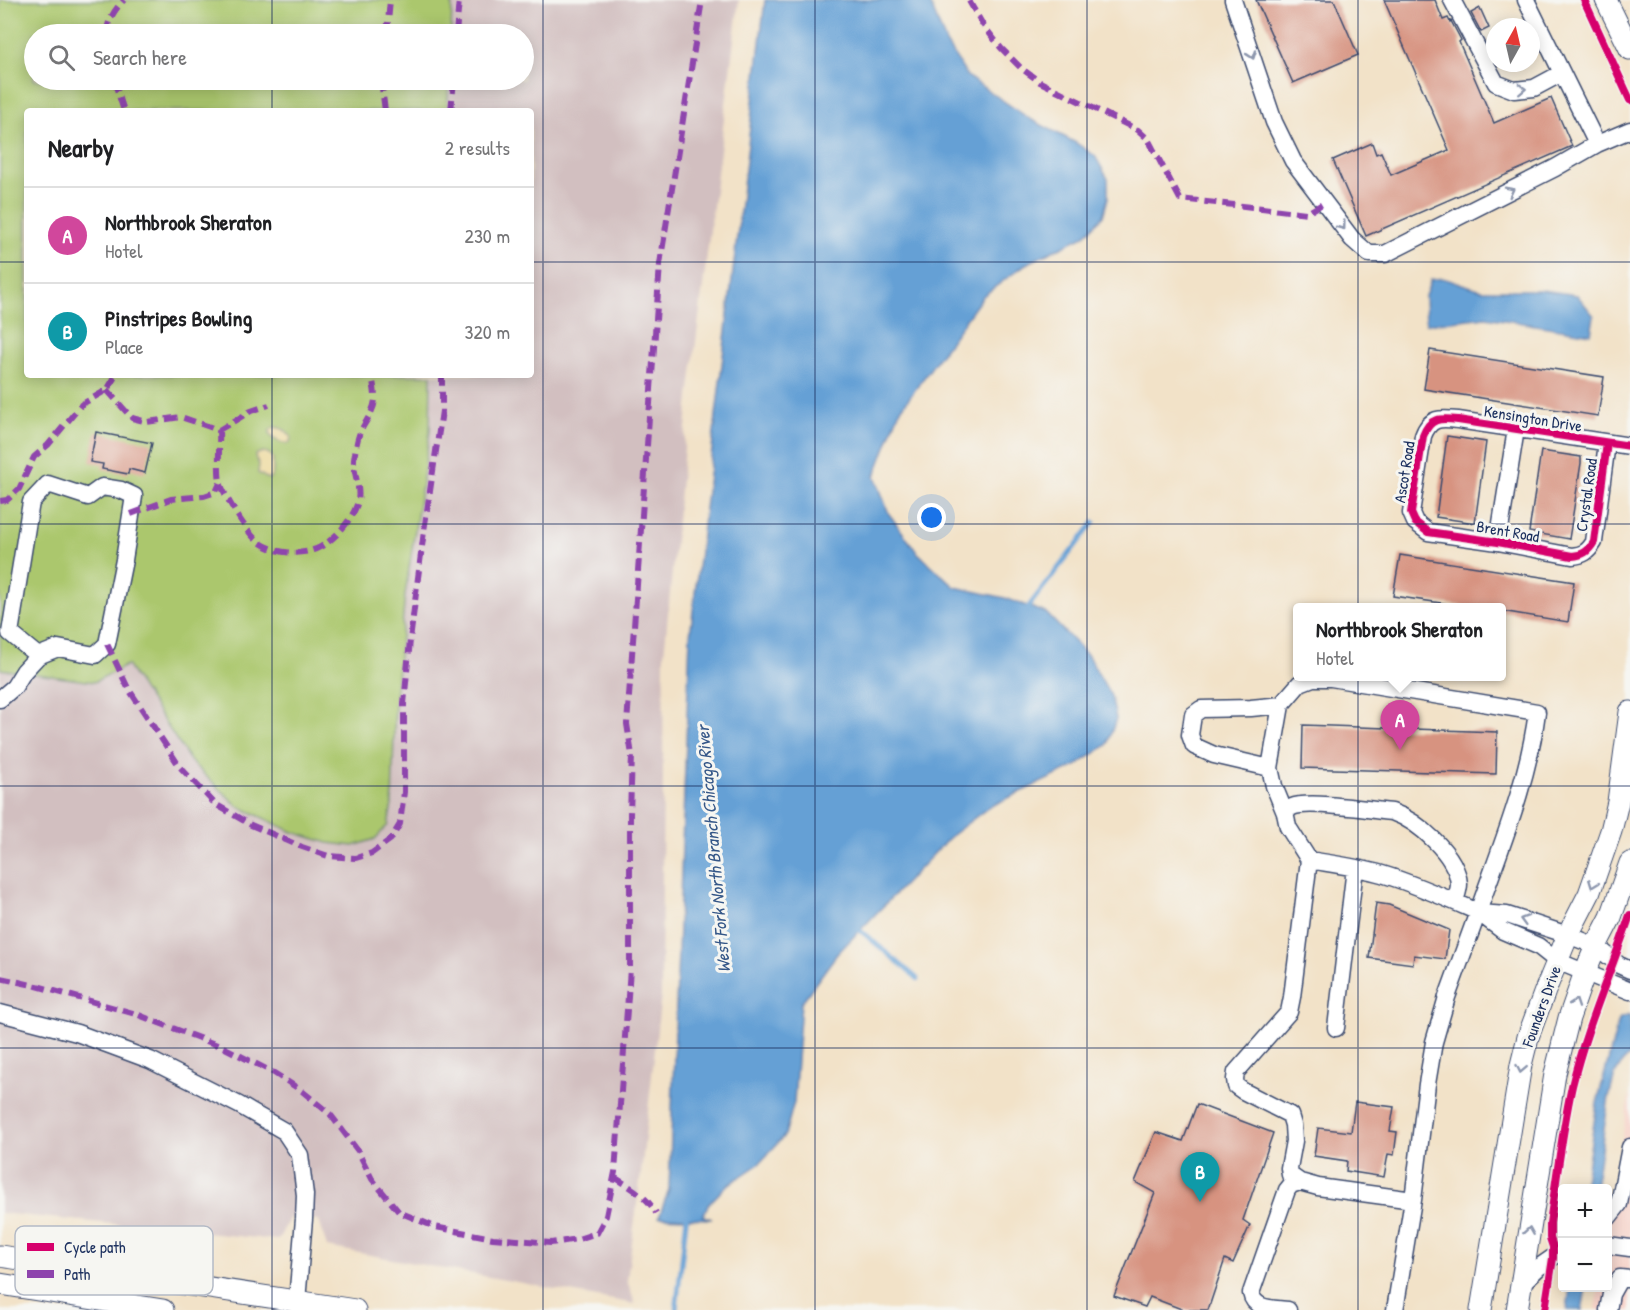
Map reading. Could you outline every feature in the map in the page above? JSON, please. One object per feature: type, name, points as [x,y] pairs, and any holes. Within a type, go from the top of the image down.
[{"type":"main road","points":[[1606,0],[1630,49]]},
{"type":"main road","name":"Founders Drive","points":[[1481,1310],[1521,1065],[1528,1037],[1557,961],[1589,894],[1611,831],[1618,801],[1630,712]]},
{"type":"main road","name":"Founders Drive","points":[[1517,1310],[1555,1074],[1569,1018],[1585,972],[1611,917],[1630,863]]},
{"type":"main road","points":[[0,1256],[15,1258]]},
{"type":"main road","points":[[0,1284],[15,1286]]},
{"type":"main road","points":[[213,1291],[297,1305],[355,1310]]},
{"type":"main road","points":[[69,1295],[163,1310]]},
{"type":"street","points":[[1233,0],[1274,122],[1293,161],[1352,239],[1369,254],[1385,254],[1555,168],[1597,144],[1630,130]]},
{"type":"street","points":[[1452,0],[1496,83],[1514,90],[1534,88],[1562,73]]},
{"type":"street","points":[[1526,0],[1597,144]]},
{"type":"street","name":"Kensington Drive","points":[[1432,421],[1443,419],[1630,446]]},
{"type":"street","name":"Ascot Road","points":[[1421,528],[1415,522],[1412,513],[1424,436],[1426,427],[1432,421]]},
{"type":"street","points":[[1498,542],[1516,429]]},
{"type":"street","name":"Crystal Road","points":[[1589,549],[1594,542],[1607,443]]},
{"type":"street","points":[[0,699],[14,687],[24,671],[38,656],[58,648],[94,655],[107,644],[134,496],[121,490],[102,487],[88,496],[48,484],[31,502],[10,633],[38,656]]},
{"type":"street","name":"Brent Road","points":[[1421,528],[1428,532],[1572,556],[1582,555],[1589,549]]},
{"type":"street","points":[[1305,681],[1300,683],[1281,705],[1270,768],[1288,827],[1308,860],[1292,997],[1289,1012],[1243,1063],[1234,1079],[1236,1086],[1243,1091],[1290,1115],[1294,1141],[1289,1168],[1290,1175],[1300,1182],[1413,1200]]},
{"type":"street","points":[[1349,681],[1537,712],[1533,741],[1514,810],[1447,997],[1434,1042],[1413,1200],[1395,1310]]},
{"type":"street","points":[[1270,768],[1214,755],[1194,746],[1190,735],[1193,715],[1201,709],[1281,705]]},
{"type":"street","points":[[1285,813],[1292,807],[1306,805],[1392,812],[1400,815],[1422,829],[1444,851],[1455,867],[1459,885],[1455,902]]},
{"type":"street","points":[[1308,860],[1380,873],[1455,902],[1478,912],[1503,931],[1538,946],[1557,961],[1630,991]]},
{"type":"street","points":[[1336,1028],[1355,868]]},
{"type":"street","points":[[1478,912],[1507,915],[1568,935],[1596,946],[1619,965],[1630,970]]},
{"type":"street","points":[[0,1013],[77,1033],[150,1060],[239,1105],[284,1131],[300,1155],[305,1195],[297,1305]]},
{"type":"street","points":[[1612,1213],[1619,1204],[1630,1147]]},
{"type":"street","points":[[1288,1310],[1257,1305],[1252,1300],[1251,1293],[1287,1190],[1291,1185],[1300,1182]]},
{"type":"street","points":[[1612,1246],[1630,1248]]},
{"type":"street","points":[[1520,1285],[1539,1267],[1558,1254]]},
{"type":"street","points":[[1608,1310],[1611,1294],[1620,1278],[1630,1279]]},
{"type":"shaded area","points":[[0,0],[739,0],[689,397],[664,655],[661,995],[627,1280],[635,1304],[327,1247],[319,1220],[290,1217],[278,1240],[213,1234],[213,1226],[134,1226],[0,1213]]},
{"type":"shaded area","points":[[1630,1092],[1630,1310],[1596,1310],[1598,1292],[1612,1292],[1612,1198]]},
{"type":"green space","points":[[0,0],[452,0],[451,24],[24,24],[24,90],[448,90],[447,108],[24,108],[24,378],[431,378],[430,431],[405,595],[395,699],[392,805],[388,825],[375,839],[354,846],[328,843],[293,832],[238,806],[191,762],[127,665],[94,682],[0,669]]},
{"type":"sand","points":[[274,427],[286,431],[291,437],[290,442],[282,443],[272,437],[270,430]]},
{"type":"sand","points":[[263,452],[273,458],[272,477],[268,479],[258,473],[259,464],[255,457]]},
{"type":"water","points":[[765,0],[929,0],[946,43],[967,76],[1030,119],[1076,143],[1095,156],[1108,179],[1108,198],[1103,216],[1084,236],[1026,264],[983,296],[899,412],[875,476],[889,514],[917,552],[955,587],[1005,598],[1046,613],[1088,656],[1111,696],[1116,719],[1107,745],[1074,767],[989,807],[952,835],[837,954],[801,1003],[794,1102],[785,1135],[759,1164],[725,1187],[708,1205],[703,1216],[712,1219],[659,1217],[669,1189],[690,636]]},
{"type":"water","points":[[1442,278],[1482,290],[1542,290],[1577,295],[1594,316],[1591,334],[1486,317],[1426,324],[1425,296],[1431,280]]},
{"type":"water","points":[[1630,1015],[1630,1055],[1615,1074],[1609,1097],[1596,1184],[1585,1184],[1597,1103],[1620,1018]]},
{"type":"water","points":[[1569,1292],[1585,1292],[1582,1310],[1567,1310]]},
{"type":"building","points":[[1256,0],[1334,0],[1358,55],[1293,83]]},
{"type":"building","points":[[1384,0],[1435,0],[1443,20],[1448,18],[1451,21],[1461,40],[1459,42],[1494,123],[1551,98],[1572,146],[1366,236],[1333,160],[1372,143],[1376,154],[1381,152],[1391,175],[1449,150]]},
{"type":"building","points":[[1480,8],[1486,21],[1486,30],[1481,32],[1471,13]]},
{"type":"building","points":[[1430,350],[1604,377],[1598,416],[1424,389]]},
{"type":"building","points":[[96,432],[152,443],[145,473],[129,469],[128,474],[102,469],[103,464],[90,462]]},
{"type":"building","points":[[1447,436],[1486,442],[1475,523],[1436,517]]},
{"type":"building","points":[[1541,451],[1581,457],[1569,539],[1529,532]]},
{"type":"building","points":[[1400,555],[1574,582],[1568,622],[1506,612],[1506,603],[1441,603],[1393,596]]},
{"type":"building","points":[[1303,725],[1497,732],[1496,774],[1302,768]]},
{"type":"building","points":[[1376,903],[1389,905],[1449,930],[1445,959],[1414,955],[1413,964],[1369,958]]},
{"type":"building","points":[[1355,1102],[1394,1107],[1390,1131],[1397,1132],[1394,1155],[1388,1154],[1384,1177],[1346,1171],[1347,1161],[1314,1156],[1318,1128],[1351,1132]]},
{"type":"building","points":[[1197,1104],[1273,1133],[1243,1220],[1250,1225],[1233,1263],[1225,1259],[1208,1310],[1184,1310],[1150,1297],[1145,1307],[1114,1296],[1155,1193],[1135,1182],[1156,1132],[1183,1141]]},
{"type":"waterway","points":[[1025,611],[1094,522]]},
{"type":"waterway","points":[[856,927],[918,979]]},
{"type":"waterway","name":"West Fork North Branch Chicago River","points":[[676,1310],[687,1214]]},
{"type":"marked path","points":[[109,24],[124,0]]},
{"type":"marked path","points":[[388,24],[390,0]]},
{"type":"marked path","points":[[457,24],[459,0]]},
{"type":"marked path","points":[[0,978],[136,1014],[225,1048],[274,1073],[302,1091],[330,1114],[358,1151],[372,1179],[399,1212],[435,1227],[493,1238],[551,1243],[578,1239],[597,1233],[606,1216],[615,1172],[630,969],[632,755],[627,724],[660,264],[702,0]]},
{"type":"marked path","points":[[969,1],[983,25],[1021,68],[1040,82],[1138,130],[1148,139],[1180,199],[1307,213],[1324,203]]},
{"type":"marked path","points":[[117,90],[123,108]]},
{"type":"marked path","points":[[382,90],[385,108]]},
{"type":"marked path","points":[[451,108],[453,90]]},
{"type":"marked path","points":[[0,501],[7,500],[19,489],[34,457],[48,445],[82,404],[107,390],[114,378]]},
{"type":"marked path","points":[[219,430],[221,485],[232,507],[249,532],[265,546],[279,551],[294,553],[316,549],[340,531],[356,507],[359,493],[354,460],[359,435],[375,403],[373,378]]},
{"type":"marked path","points":[[107,644],[128,688],[180,767],[215,804],[251,825],[328,856],[356,858],[372,853],[391,839],[400,824],[404,792],[404,704],[424,531],[442,411],[442,378]]},
{"type":"marked path","points":[[107,390],[132,418],[147,422],[181,417],[219,430],[251,411],[269,405]]},
{"type":"marked path","points":[[131,514],[171,499],[204,496],[216,492],[220,483]]},
{"type":"marked path","points":[[614,1177],[643,1197],[656,1213]]},
{"type":"cycle path","points":[[1584,0],[1630,100]]},
{"type":"cycle path","points":[[1607,443],[1594,542],[1582,554],[1572,556],[1428,532],[1415,522],[1411,513],[1423,436],[1429,425],[1436,420],[1458,420],[1630,446]]},
{"type":"cycle path","points":[[1545,1310],[1553,1258],[1550,1223],[1572,1086],[1591,1021],[1630,915]]},
{"type":"place","name":"Northbrook Sheraton","points":[[1400,750]]},
{"type":"place","name":"Pinstripes Bowling","points":[[1200,1202]]}]
